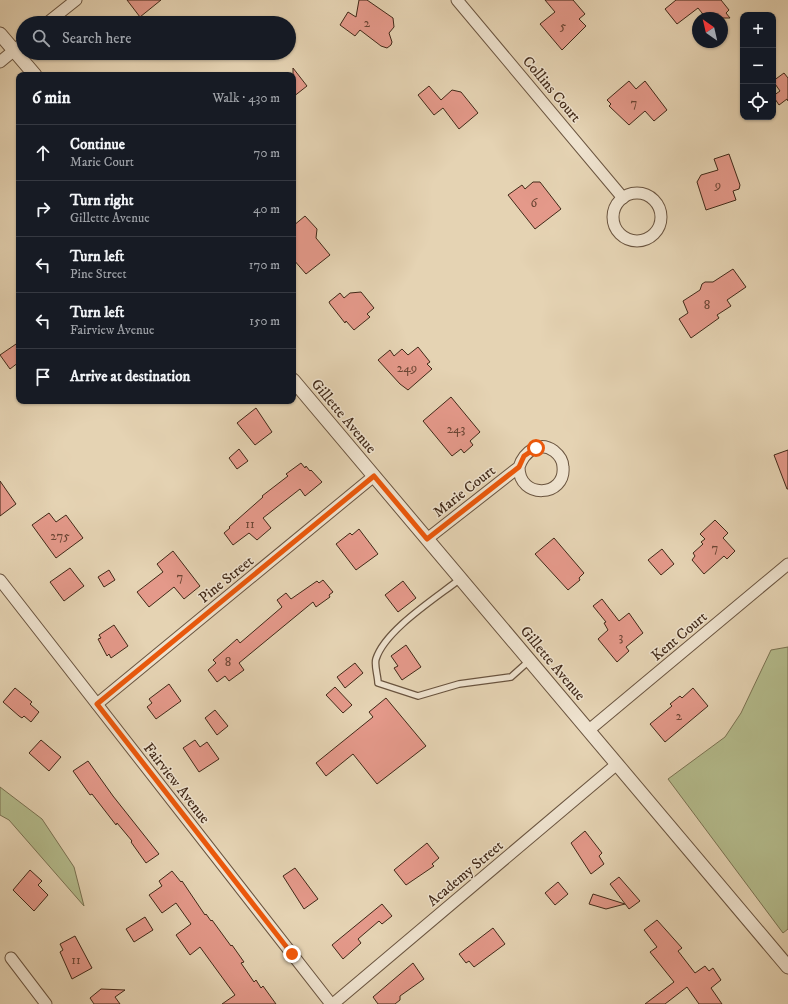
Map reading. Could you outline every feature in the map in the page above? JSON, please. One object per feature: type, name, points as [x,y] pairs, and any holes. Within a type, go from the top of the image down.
[{"type":"street","points":[[56,16],[76,0]]},
{"type":"street","name":"Collins Court","points":[[457,0],[623,198]]},
{"type":"street","points":[[0,34],[16,45]]},
{"type":"street","points":[[0,62],[16,48]]},
{"type":"street","points":[[26,60],[33,72]]},
{"type":"street","points":[[638,193],[652,198],[657,204],[660,211],[659,226],[650,238],[634,241],[626,239],[615,227],[613,219],[614,211],[618,203],[623,198],[638,193]]},
{"type":"street","name":"Gillette Avenue","points":[[296,384],[788,967]]},
{"type":"street","name":"Marie Court","points":[[427,539],[519,467],[527,452],[543,447],[554,451],[559,456],[564,472],[556,485],[548,490],[538,491],[528,487],[521,479],[519,467]]},
{"type":"street","name":"Pine Street","points":[[97,704],[374,476]]},
{"type":"street","name":"Kent Court","points":[[589,730],[788,564]]},
{"type":"street","name":"Fairview Avenue","points":[[0,580],[332,1004]]},
{"type":"street","name":"Academy Street","points":[[332,1004],[617,764]]},
{"type":"street","points":[[11,958],[46,1004]]},
{"type":"lane","points":[[460,578],[404,622],[386,640],[376,660],[378,683],[418,696],[459,684],[511,677],[530,660]]},
{"type":"green space","points":[[788,647],[788,929],[783,933],[668,779],[725,737],[741,713],[771,650]]},
{"type":"green space","points":[[0,787],[42,819],[74,867],[84,906],[9,820],[0,815]]},
{"type":"building","points":[[127,0],[161,0],[141,16],[139,16]]},
{"type":"building","points":[[359,0],[367,0],[393,18],[394,27],[389,33],[392,42],[387,48],[381,46],[360,30],[355,36],[340,25],[348,12],[356,17]]},
{"type":"building","points":[[545,0],[573,0],[585,14],[579,19],[586,26],[562,50],[540,24],[555,12]]},
{"type":"building","points":[[676,0],[721,0],[729,10],[727,12],[701,12],[698,8],[677,24],[665,9]]},
{"type":"building","points":[[293,68],[307,86],[296,95],[296,72],[293,72]]},
{"type":"building","points":[[784,73],[788,78],[788,101],[787,99],[779,105],[776,100],[776,94],[780,91],[776,85],[776,79]]},
{"type":"building","points":[[629,81],[636,89],[645,81],[667,110],[654,121],[645,111],[629,125],[609,106],[611,104],[607,100]]},
{"type":"building","points":[[429,86],[441,100],[452,90],[461,92],[478,113],[459,129],[443,108],[434,115],[418,95]]},
{"type":"building","points":[[729,154],[740,185],[739,189],[733,191],[736,200],[706,210],[697,182],[701,175],[718,170],[714,159]]},
{"type":"building","points":[[533,182],[540,182],[561,209],[535,229],[508,195],[522,185],[525,189]]},
{"type":"building","points":[[305,216],[317,229],[316,238],[330,255],[306,274],[296,262],[296,224]]},
{"type":"building","points":[[733,269],[746,287],[727,300],[731,306],[717,315],[719,318],[691,338],[679,319],[688,313],[683,301],[700,290],[702,284],[705,282],[713,282]]},
{"type":"building","points":[[361,292],[374,308],[367,314],[370,317],[354,330],[346,321],[345,323],[329,302],[340,293],[344,298],[350,293]]},
{"type":"building","points":[[16,344],[16,364],[10,369],[0,355]]},
{"type":"building","points":[[418,347],[430,362],[427,364],[432,369],[408,390],[400,384],[378,360],[390,350],[394,356],[402,349],[408,355]]},
{"type":"building","points":[[451,397],[480,432],[470,441],[473,445],[464,453],[461,449],[452,456],[423,421]]},
{"type":"building","points":[[256,408],[272,432],[255,445],[237,423]]},
{"type":"building","points":[[239,449],[248,461],[237,469],[229,458]]},
{"type":"building","points":[[788,450],[788,489],[787,489],[774,455]]},
{"type":"building","points":[[301,463],[305,468],[306,466],[310,471],[311,470],[322,482],[305,496],[300,489],[263,518],[271,528],[257,540],[249,533],[233,545],[224,533],[263,497],[262,496],[288,476],[286,474]]},
{"type":"building","points":[[0,481],[16,504],[0,516]]},
{"type":"building","points":[[49,513],[56,522],[66,515],[83,538],[56,558],[32,525]]},
{"type":"building","points":[[715,520],[728,533],[723,538],[735,551],[727,559],[724,556],[704,574],[692,560],[695,556],[693,553],[703,544],[701,542],[705,539],[700,534]]},
{"type":"building","points":[[359,529],[378,554],[356,570],[336,544],[350,533],[352,535]]},
{"type":"building","points":[[554,538],[584,573],[579,578],[580,580],[568,590],[535,554]]},
{"type":"building","points":[[662,549],[674,564],[661,575],[648,560]]},
{"type":"building","points":[[173,551],[200,586],[184,599],[174,587],[149,607],[137,592],[163,572],[157,564]]},
{"type":"building","points":[[70,568],[84,586],[64,601],[50,582]]},
{"type":"building","points":[[109,570],[115,580],[104,587],[98,577]]},
{"type":"building","points":[[323,580],[333,592],[329,595],[330,597],[316,607],[313,602],[239,663],[244,670],[229,681],[225,676],[217,682],[208,670],[216,663],[213,660],[237,639],[240,643],[282,607],[277,600],[286,593],[291,599],[317,581],[319,583]]},
{"type":"building","points":[[403,581],[416,598],[398,612],[385,595]]},
{"type":"building","points":[[602,599],[619,621],[629,613],[643,633],[626,647],[629,651],[617,662],[598,639],[608,630],[604,623],[606,622],[593,606]]},
{"type":"building","points":[[114,625],[128,646],[111,658],[109,654],[107,656],[98,639],[101,638],[99,635]]},
{"type":"building","points":[[406,645],[421,667],[402,680],[394,668],[398,666],[391,656]]},
{"type":"building","points":[[355,663],[363,673],[345,688],[337,677]]},
{"type":"building","points":[[169,684],[181,701],[156,719],[147,707],[152,703],[149,699]]},
{"type":"building","points":[[335,687],[352,705],[343,713],[326,695]]},
{"type":"building","points":[[15,688],[32,702],[30,704],[39,712],[31,722],[24,716],[22,718],[19,716],[3,702]]},
{"type":"building","points":[[693,688],[708,706],[665,742],[650,724],[672,706],[670,704],[680,696],[682,698]]},
{"type":"building","points":[[386,698],[426,746],[377,784],[353,754],[326,776],[316,763],[373,717],[369,712]]},
{"type":"building","points":[[215,710],[228,726],[217,735],[205,718]]},
{"type":"building","points":[[41,740],[61,757],[49,771],[29,753]]},
{"type":"building","points":[[195,740],[200,747],[207,742],[219,759],[199,772],[183,748]]},
{"type":"building","points":[[88,761],[113,796],[159,854],[146,863],[131,842],[132,841],[117,823],[116,825],[92,794],[90,795],[73,771]]},
{"type":"building","points":[[585,831],[602,853],[599,856],[604,864],[591,874],[571,843]]},
{"type":"building","points":[[427,843],[439,858],[432,864],[434,866],[406,885],[394,870]]},
{"type":"building","points":[[295,868],[318,899],[304,909],[283,876]]},
{"type":"building","points":[[30,870],[42,881],[38,885],[48,895],[34,911],[13,890]]},
{"type":"building","points":[[172,871],[181,882],[182,881],[205,915],[206,914],[211,921],[212,920],[231,946],[232,945],[244,962],[241,963],[254,982],[256,980],[261,988],[263,986],[276,1004],[222,1004],[235,995],[200,947],[190,955],[176,935],[191,924],[176,903],[162,913],[149,895],[162,886],[159,881]]},
{"type":"building","points":[[619,877],[640,901],[629,909],[610,884]]},
{"type":"building","points":[[558,882],[568,894],[555,905],[545,893]]},
{"type":"building","points":[[593,894],[625,904],[606,909],[589,904]]},
{"type":"building","points":[[382,904],[392,916],[382,924],[379,921],[358,939],[361,943],[343,959],[332,945]]},
{"type":"building","points":[[145,917],[153,930],[134,942],[126,929]]},
{"type":"building","points":[[657,920],[682,948],[678,951],[695,973],[705,966],[709,971],[713,968],[721,980],[711,988],[722,1004],[699,1004],[687,987],[665,1004],[645,1004],[674,982],[650,952],[657,947],[644,930]]},
{"type":"building","points":[[493,928],[505,944],[474,967],[469,961],[466,963],[459,954]]},
{"type":"building","points":[[75,936],[92,968],[72,979],[60,952],[63,950],[60,944]]},
{"type":"building","points":[[413,963],[424,979],[400,996],[400,1000],[395,1004],[378,1004],[373,997]]},
{"type":"building","points":[[101,989],[125,990],[115,997],[120,1004],[94,1004],[90,998]]},
{"type":"route","points":[[292,954],[97,704],[374,476],[427,539],[519,467],[527,452],[536,448]]}]
